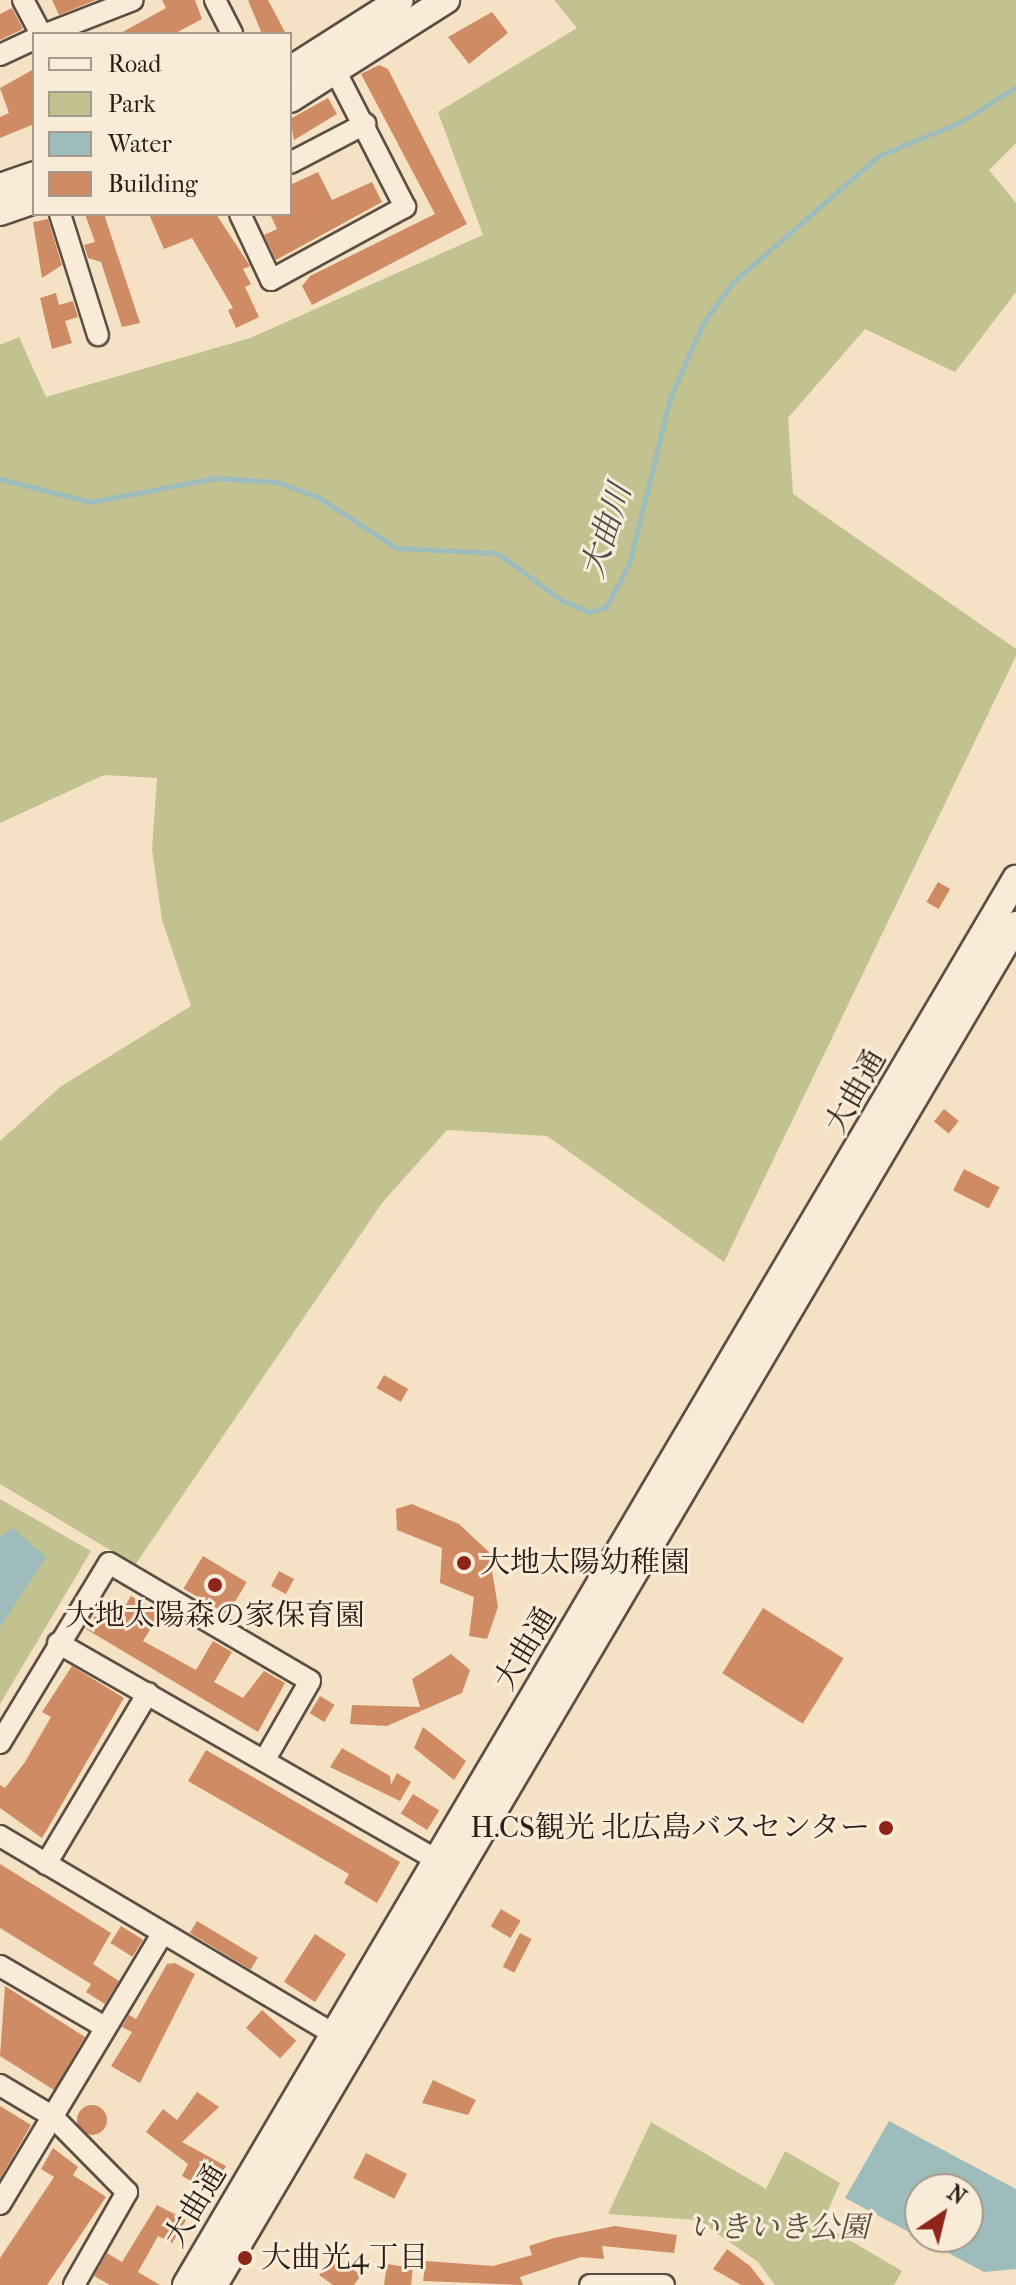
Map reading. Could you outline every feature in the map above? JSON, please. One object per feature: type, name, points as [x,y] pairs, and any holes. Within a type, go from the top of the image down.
[{"type":"street","points":[[23,0],[43,32]]},
{"type":"street","points":[[49,32],[133,0]]},
{"type":"street","points":[[215,0],[231,32]]},
{"type":"street","points":[[292,69],[400,0]]},
{"type":"street","points":[[292,98],[337,74],[446,0]]},
{"type":"street","points":[[0,55],[32,40]]},
{"type":"street","points":[[241,216],[271,280],[405,207],[337,74]]},
{"type":"street","points":[[292,162],[365,124]]},
{"type":"street","points":[[0,187],[32,176]]},
{"type":"street","points":[[0,212],[32,201]]},
{"type":"street","points":[[61,216],[98,335]]},
{"type":"street","name":"大曲通","points":[[449,1866],[1016,879]]},
{"type":"street","name":"大曲通","points":[[186,2285],[345,2040],[1016,925]]},
{"type":"street","points":[[0,1743],[109,1563],[310,1681],[264,1761]]},
{"type":"street","points":[[58,1643],[449,1866]]},
{"type":"street","points":[[46,1864],[148,1693]]},
{"type":"street","points":[[0,1836],[345,2040]]},
{"type":"street","points":[[0,2204],[162,1934]]},
{"type":"street","points":[[0,1966],[105,2027]]},
{"type":"street","name":"大曲通","points":[[214,2285],[345,2040]]},
{"type":"street","points":[[0,2085],[52,2116],[127,2192],[74,2285]]},
{"type":"street","points":[[590,2285],[664,2285]]},
{"type":"green space","points":[[554,0],[1016,0],[1016,143],[989,170],[1016,203],[1016,292],[955,372],[865,329],[788,418],[793,494],[1016,649],[1016,656],[724,1262],[547,1136],[447,1130],[382,1203],[135,1565],[0,1484],[0,1141],[60,1087],[191,1006],[162,920],[152,849],[157,778],[104,775],[0,823],[0,345],[19,337],[46,397],[250,338],[483,235],[438,112],[577,28]]},
{"type":"green space","points":[[0,1499],[91,1551],[0,1704]]},
{"type":"green space","name":"いきいき公園","points":[[651,2122],[766,2189],[785,2151],[840,2183],[822,2224],[902,2271],[894,2285],[775,2285],[758,2262],[698,2220],[608,2214]]},
{"type":"water","points":[[13,1528],[46,1557],[0,1627],[0,1537]]},
{"type":"water","points":[[889,2121],[1016,2189],[1016,2269],[984,2272],[948,2253],[984,2253],[984,2173],[904,2173],[904,2229],[845,2198]]},
{"type":"building","points":[[52,0],[96,0],[59,15]]},
{"type":"building","points":[[162,0],[195,0],[202,19],[178,32],[123,32],[166,8]]},
{"type":"building","points":[[248,0],[268,0],[285,32],[261,32]]},
{"type":"building","points":[[12,8],[23,29],[0,40],[0,14]]},
{"type":"building","points":[[492,12],[508,33],[469,64],[448,37]]},
{"type":"building","points":[[379,65],[388,69],[467,224],[312,305],[302,286],[310,276],[435,214],[361,74]]},
{"type":"building","points":[[32,70],[32,125],[0,138],[0,117],[9,113],[0,88]]},
{"type":"building","points":[[328,98],[337,114],[294,140],[292,118]]},
{"type":"building","points":[[318,172],[332,200],[372,182],[382,202],[276,260],[264,235],[277,229],[271,216],[292,216],[292,184]]},
{"type":"building","points":[[86,216],[105,216],[140,323],[122,327],[101,262],[88,258],[84,245],[95,242]]},
{"type":"building","points":[[150,216],[217,216],[250,266],[243,269],[251,284],[245,287],[259,317],[236,328],[228,310],[233,308],[192,238],[164,249]]},
{"type":"building","points":[[48,219],[62,265],[42,278],[33,222]]},
{"type":"building","points":[[56,293],[59,305],[73,301],[78,317],[65,321],[72,343],[52,349],[40,298]]},
{"type":"building","points":[[938,882],[950,889],[939,909],[926,902]]},
{"type":"building","points":[[944,1109],[959,1121],[949,1133],[934,1121]]},
{"type":"building","points":[[964,1169],[1000,1187],[989,1209],[953,1190]]},
{"type":"building","points":[[384,1375],[408,1389],[401,1402],[376,1388]]},
{"type":"building","points":[[412,1504],[459,1524],[489,1552],[498,1607],[487,1639],[469,1636],[474,1597],[440,1583],[442,1548],[397,1530],[396,1509]]},
{"type":"building","name":"大地太陽森の家保育園","points":[[203,1556],[247,1582],[227,1615],[183,1589]]},
{"type":"building","points":[[279,1571],[294,1579],[286,1594],[271,1586]]},
{"type":"building","points":[[131,1596],[160,1614],[143,1641],[196,1670],[213,1641],[232,1652],[214,1682],[243,1698],[264,1671],[285,1683],[258,1732],[86,1629],[95,1616],[112,1628]]},
{"type":"building","points":[[763,1608],[844,1658],[803,1724],[722,1673]]},
{"type":"building","points":[[451,1654],[470,1670],[462,1693],[387,1726],[350,1724],[352,1705],[420,1707],[412,1679]]},
{"type":"building","points":[[72,1666],[124,1698],[42,1838],[0,1808],[0,1785],[5,1788],[25,1762],[51,1717],[42,1712]]},
{"type":"building","points":[[320,1696],[335,1705],[324,1722],[310,1713]]},
{"type":"building","points":[[423,1727],[466,1761],[454,1780],[414,1748]]},
{"type":"building","points":[[342,1748],[390,1776],[391,1785],[397,1773],[411,1782],[400,1801],[330,1767]]},
{"type":"building","points":[[206,1750],[400,1862],[377,1903],[344,1883],[349,1874],[188,1781]]},
{"type":"building","points":[[413,1794],[439,1810],[427,1830],[401,1814]]},
{"type":"building","points":[[0,1864],[111,1933],[93,1964],[119,1981],[105,2004],[86,1992],[91,1984],[0,1928]]},
{"type":"building","points":[[501,1909],[521,1921],[510,1938],[491,1926]]},
{"type":"building","points":[[197,1921],[258,1958],[251,1970],[190,1933]]},
{"type":"building","points":[[121,1926],[143,1940],[132,1957],[110,1943]]},
{"type":"building","points":[[520,1933],[532,1939],[514,1973],[503,1967]]},
{"type":"building","points":[[315,1934],[346,1954],[315,2002],[284,1982]]},
{"type":"building","points":[[175,1963],[195,1974],[140,2083],[111,2066],[132,2032],[122,2027],[129,2015],[136,2019],[167,1964]]},
{"type":"building","points":[[5,1986],[85,2037],[54,2090],[0,2056]]},
{"type":"building","points":[[262,2010],[296,2041],[280,2059],[246,2028]]},
{"type":"building","points":[[433,2080],[476,2100],[468,2115],[422,2103]]},
{"type":"building","points":[[197,2092],[219,2107],[182,2142],[226,2166],[211,2192],[182,2176],[188,2164],[146,2132],[163,2109],[177,2120]]},
{"type":"building","points":[[92,2105],[103,2109],[107,2120],[103,2131],[92,2135],[81,2131],[77,2120],[81,2109]]},
{"type":"building","points":[[0,2106],[31,2125],[0,2179]]},
{"type":"building","points":[[53,2148],[78,2167],[73,2175],[106,2197],[47,2285],[0,2285],[0,2258],[54,2177],[41,2169]]},
{"type":"building","points":[[366,2153],[407,2174],[394,2199],[353,2178]]},
{"type":"building","points":[[157,2205],[186,2220],[172,2243],[158,2236],[138,2272],[160,2285],[110,2285],[94,2276],[107,2253],[122,2262]]},
{"type":"building","points":[[615,2226],[677,2235],[674,2253],[602,2246],[604,2259],[581,2257],[520,2277],[523,2285],[423,2281],[426,2261],[493,2266],[532,2255],[529,2246]]},
{"type":"building","points":[[727,2249],[750,2266],[765,2285],[741,2285],[713,2269]]},
{"type":"building","points":[[332,2256],[361,2275],[354,2285],[333,2285],[319,2275]]},
{"type":"building","points":[[387,2264],[413,2268],[411,2285],[384,2285]]},
{"type":"waterway","name":"大曲川","points":[[0,479],[90,502],[216,478],[277,482],[318,497],[396,548],[497,553],[561,600],[589,612],[606,607],[629,564],[670,398],[702,325],[731,284],[878,156],[960,122],[1016,87]]},
{"type":"place","name":"大地太陽幼稚園","points":[[464,1563]]},
{"type":"place","name":"大地太陽森の家保育園","points":[[215,1585]]},
{"type":"place","name":"H.CS観光 北広島バスセンター","points":[[886,1828]]},
{"type":"place","name":"大曲光4丁目","points":[[245,2258]]}]
